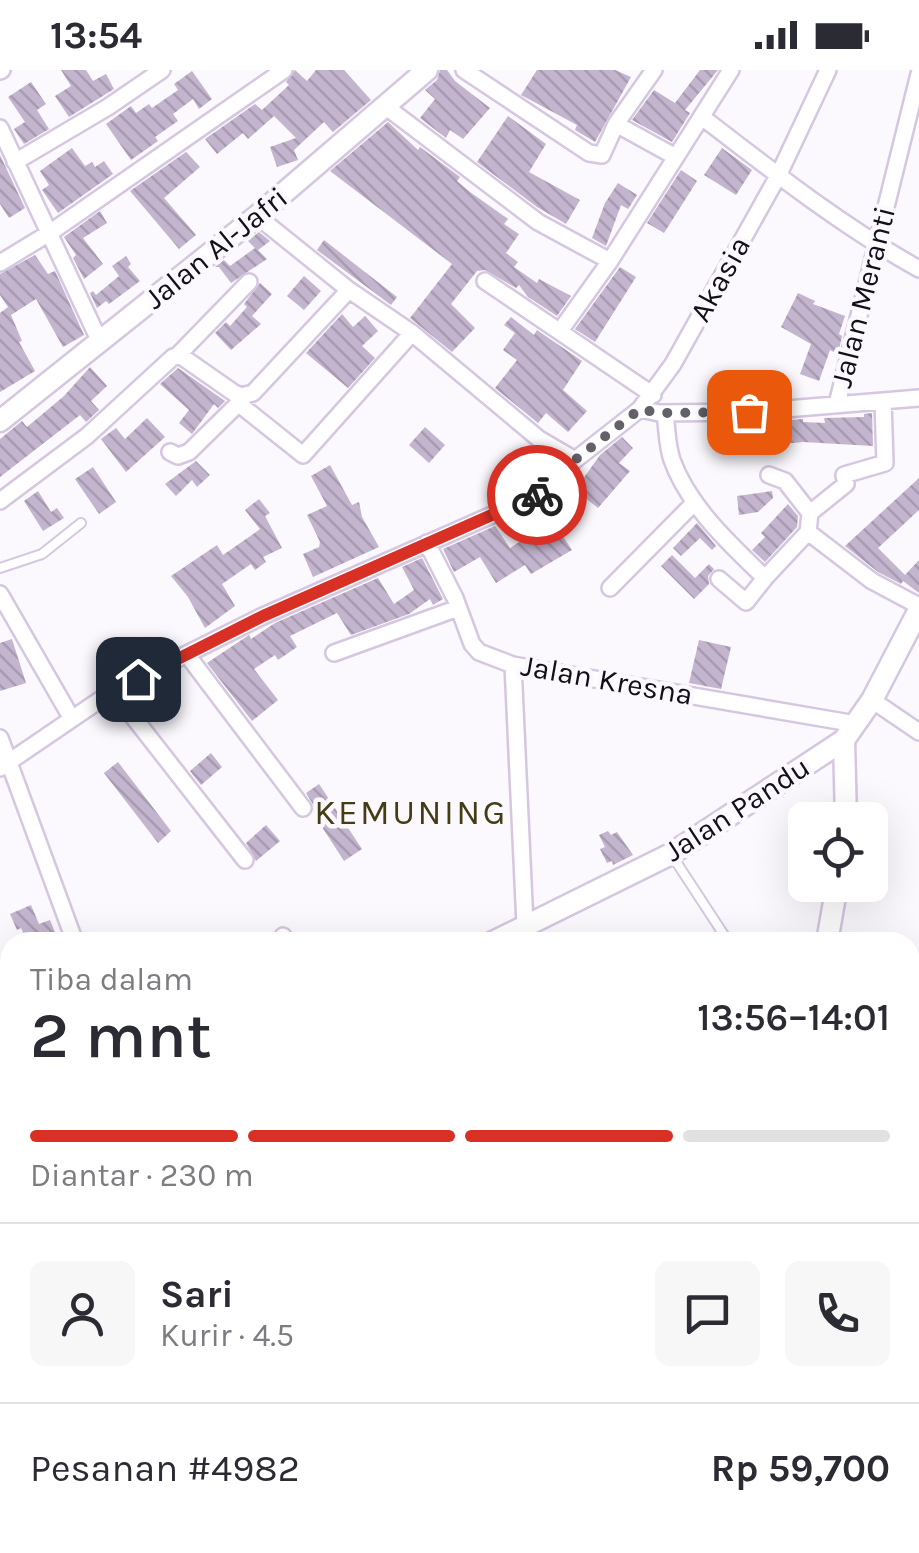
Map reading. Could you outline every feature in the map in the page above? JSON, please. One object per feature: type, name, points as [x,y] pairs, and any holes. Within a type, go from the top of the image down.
[{"type":"street","points":[[15,162],[162,70]]},
{"type":"street","points":[[0,262],[51,232],[284,70]]},
{"type":"street","name":"Jalan Al-Jafri","points":[[0,421],[257,216],[427,70]]},
{"type":"street","points":[[464,70],[594,155],[606,151],[616,124],[651,75],[630,70]]},
{"type":"street","points":[[560,331],[610,262],[731,70]]},
{"type":"street","name":"Akasia","points":[[5,765],[113,691],[263,616],[535,496],[640,409],[653,395],[778,176],[828,70]]},
{"type":"street","name":"Jalan Meranti","points":[[837,404],[919,74]]},
{"type":"street","points":[[384,106],[538,222],[610,262]]},
{"type":"street","points":[[702,117],[778,176],[919,269]]},
{"type":"street","points":[[616,124],[674,156]]},
{"type":"street","points":[[0,128],[100,342]]},
{"type":"street","points":[[257,216],[348,290],[412,333],[540,438],[575,460]]},
{"type":"street","points":[[485,281],[653,395]]},
{"type":"street","points":[[0,501],[86,436],[177,356],[249,282]]},
{"type":"street","points":[[170,452],[178,456],[189,452],[258,389],[348,290]]},
{"type":"street","points":[[177,356],[242,400],[303,455],[412,333]]},
{"type":"street","points":[[640,409],[665,413],[749,412],[919,398]]},
{"type":"street","points":[[810,513],[846,484],[844,475],[885,463],[882,401]]},
{"type":"street","points":[[665,413],[671,459],[695,502],[726,540],[766,578]]},
{"type":"street","points":[[720,579],[746,602],[808,532],[810,513],[785,482],[769,475]]},
{"type":"street","points":[[610,588],[695,502]]},
{"type":"street","points":[[808,532],[872,581],[919,608]]},
{"type":"street","name":"Jalan Kresna","points":[[427,543],[478,652],[513,666],[850,732]]},
{"type":"street","points":[[0,594],[72,719]]},
{"type":"street","points":[[334,652],[458,608]]},
{"type":"street","name":"Jalan Pandu","points":[[512,932],[671,854],[850,732],[872,700],[919,608]]},
{"type":"street","points":[[188,656],[303,808]]},
{"type":"street","points":[[513,666],[525,925]]},
{"type":"street","points":[[113,691],[245,860]]},
{"type":"street","points":[[872,700],[919,732]]},
{"type":"street","points":[[847,802],[850,732]]},
{"type":"street","points":[[0,738],[5,765],[71,932]]},
{"type":"street","points":[[830,932],[834,902]]},
{"type":"lane","points":[[0,568],[54,547],[81,523]]},
{"type":"lane","points":[[671,854],[721,932]]},
{"type":"building","points":[[61,70],[86,70],[93,81],[106,74],[114,89],[69,117],[55,96],[71,86]]},
{"type":"building","points":[[295,70],[307,81],[316,70],[344,70],[371,100],[333,132],[324,122],[294,150],[298,160],[277,167],[270,147],[296,138],[274,116],[248,139],[243,133],[217,154],[205,139],[255,104],[262,110],[289,85],[286,82]]},
{"type":"building","points":[[440,70],[447,70],[490,108],[463,139],[450,130],[446,138],[420,118],[435,99],[425,90],[437,80]]},
{"type":"building","points":[[537,70],[615,70],[631,77],[595,142],[575,130],[577,125],[521,95]]},
{"type":"building","points":[[700,70],[718,70],[685,110],[690,113],[672,142],[632,120],[654,90],[675,103]]},
{"type":"building","points":[[192,71],[212,99],[199,109],[193,99],[173,114],[178,121],[131,160],[106,124],[131,106],[136,113],[149,104],[152,108],[178,90],[174,84]]},
{"type":"building","points":[[31,82],[46,104],[37,110],[49,129],[24,144],[14,129],[25,122],[8,97]]},
{"type":"building","points":[[508,116],[546,144],[529,172],[580,200],[566,224],[477,162]]},
{"type":"building","points":[[388,122],[508,219],[504,224],[519,234],[506,253],[518,262],[514,267],[537,283],[539,279],[571,296],[557,316],[528,297],[519,285],[516,288],[485,270],[477,271],[451,304],[475,328],[452,352],[410,318],[452,264],[330,171]]},
{"type":"building","points":[[72,148],[85,166],[92,162],[95,167],[104,161],[113,174],[58,213],[42,190],[49,185],[40,171]]},
{"type":"building","points":[[722,148],[752,170],[736,195],[704,175]]},
{"type":"building","points":[[186,152],[200,167],[164,198],[196,235],[179,249],[130,191]]},
{"type":"building","points":[[0,155],[25,208],[9,218],[0,204]]},
{"type":"building","points":[[681,170],[697,181],[664,233],[647,223]]},
{"type":"building","points":[[618,183],[637,195],[628,209],[621,205],[606,246],[592,238],[605,203]]},
{"type":"building","points":[[100,211],[107,223],[83,238],[103,264],[84,279],[73,258],[76,255],[64,237]]},
{"type":"building","points":[[259,232],[270,241],[258,250],[267,259],[231,283],[215,267],[224,260],[230,266],[255,248],[248,241]]},
{"type":"building","points":[[324,240],[397,297],[391,305],[317,250]]},
{"type":"building","points":[[35,255],[48,274],[55,271],[84,335],[63,347],[36,299],[11,315],[22,341],[19,342],[35,371],[0,392],[0,313],[8,307],[0,295],[0,274]]},
{"type":"building","points":[[126,256],[131,264],[128,267],[140,281],[97,308],[90,293],[96,295],[119,276],[112,266]]},
{"type":"building","points":[[620,267],[636,277],[595,342],[575,329]]},
{"type":"building","points":[[304,276],[321,291],[304,310],[287,296]]},
{"type":"building","points":[[260,283],[272,294],[252,316],[261,324],[231,350],[215,333],[226,322],[230,326],[247,307],[244,304]]},
{"type":"building","points":[[798,293],[815,301],[813,304],[845,316],[838,354],[830,350],[819,381],[800,374],[811,344],[781,327]]},
{"type":"building","points":[[342,314],[353,327],[365,316],[378,331],[362,346],[375,358],[348,388],[306,353]]},
{"type":"building","points":[[511,317],[534,335],[537,330],[582,361],[563,390],[587,411],[568,432],[546,413],[538,423],[495,388],[517,360],[503,350],[515,333],[504,325]]},
{"type":"building","points":[[90,367],[107,386],[91,401],[99,410],[86,422],[80,415],[0,477],[0,439],[22,421],[27,427],[64,396]]},
{"type":"building","points":[[178,368],[225,401],[218,408],[214,404],[192,434],[179,423],[189,410],[160,384]]},
{"type":"building","points":[[872,413],[873,446],[803,442],[772,445],[770,422],[803,419],[825,423],[824,418],[864,417]]},
{"type":"building","points":[[147,418],[165,437],[126,472],[101,439],[116,428],[125,439]]},
{"type":"building","points":[[425,427],[445,445],[429,463],[409,445]]},
{"type":"building","points":[[622,437],[633,448],[619,463],[630,471],[598,508],[575,490],[600,455]]},
{"type":"building","points":[[196,461],[210,475],[197,487],[192,480],[176,496],[165,484]]},
{"type":"building","points":[[330,465],[352,505],[359,502],[362,517],[379,547],[313,577],[303,554],[319,547],[320,542],[307,515],[327,506],[311,476]]},
{"type":"building","points":[[509,465],[531,484],[512,494],[496,481]]},
{"type":"building","points":[[93,467],[116,502],[99,514],[75,479]]},
{"type":"building","points":[[919,478],[919,510],[878,548],[905,575],[919,560],[919,593],[903,581],[901,584],[878,572],[845,546]]},
{"type":"building","points":[[38,491],[51,512],[57,508],[64,518],[43,531],[24,501]]},
{"type":"building","points":[[772,491],[773,498],[758,512],[739,515],[737,496]]},
{"type":"building","points":[[259,499],[270,513],[265,516],[282,548],[263,557],[266,562],[255,570],[251,564],[222,584],[235,606],[205,628],[171,576],[217,545],[223,555],[260,529],[245,510]]},
{"type":"building","points":[[788,504],[798,516],[797,527],[765,562],[752,550],[765,537],[761,533]]},
{"type":"building","points":[[697,523],[716,546],[712,550],[700,538],[681,556],[673,548]]},
{"type":"building","points":[[495,526],[510,548],[531,534],[535,540],[556,526],[572,550],[531,574],[525,565],[496,583],[480,557],[454,572],[443,549]]},
{"type":"building","points":[[672,555],[695,578],[709,564],[714,569],[708,576],[709,584],[694,599],[661,566]]},
{"type":"building","points":[[422,558],[443,599],[433,605],[430,599],[409,614],[351,635],[337,613],[290,636],[297,647],[254,669],[278,700],[252,721],[207,663],[249,635],[251,639],[275,623],[378,578],[394,604],[414,590],[402,567]]},
{"type":"building","points":[[12,639],[26,683],[0,691],[0,643]]},
{"type":"building","points":[[699,640],[731,647],[721,689],[689,683]]},
{"type":"building","points":[[211,753],[222,767],[201,785],[190,771]]},
{"type":"building","points":[[118,762],[171,831],[158,843],[104,773]]},
{"type":"building","points":[[319,784],[362,849],[344,861],[313,813],[314,806],[306,793]]},
{"type":"building","points":[[266,825],[280,841],[256,861],[246,843]]},
{"type":"building","points":[[608,831],[611,835],[617,832],[633,855],[613,865],[612,861],[607,863],[599,835]]},
{"type":"building","points":[[31,905],[39,924],[50,920],[55,932],[17,930],[10,914]]},
{"type":"way so far","points":[[537,495],[640,409],[658,413],[749,412]]},
{"type":"district","name":"KEMUNING","points":[[411,812]]},
{"type":"route","points":[[138,679],[263,616],[537,495]]}]
